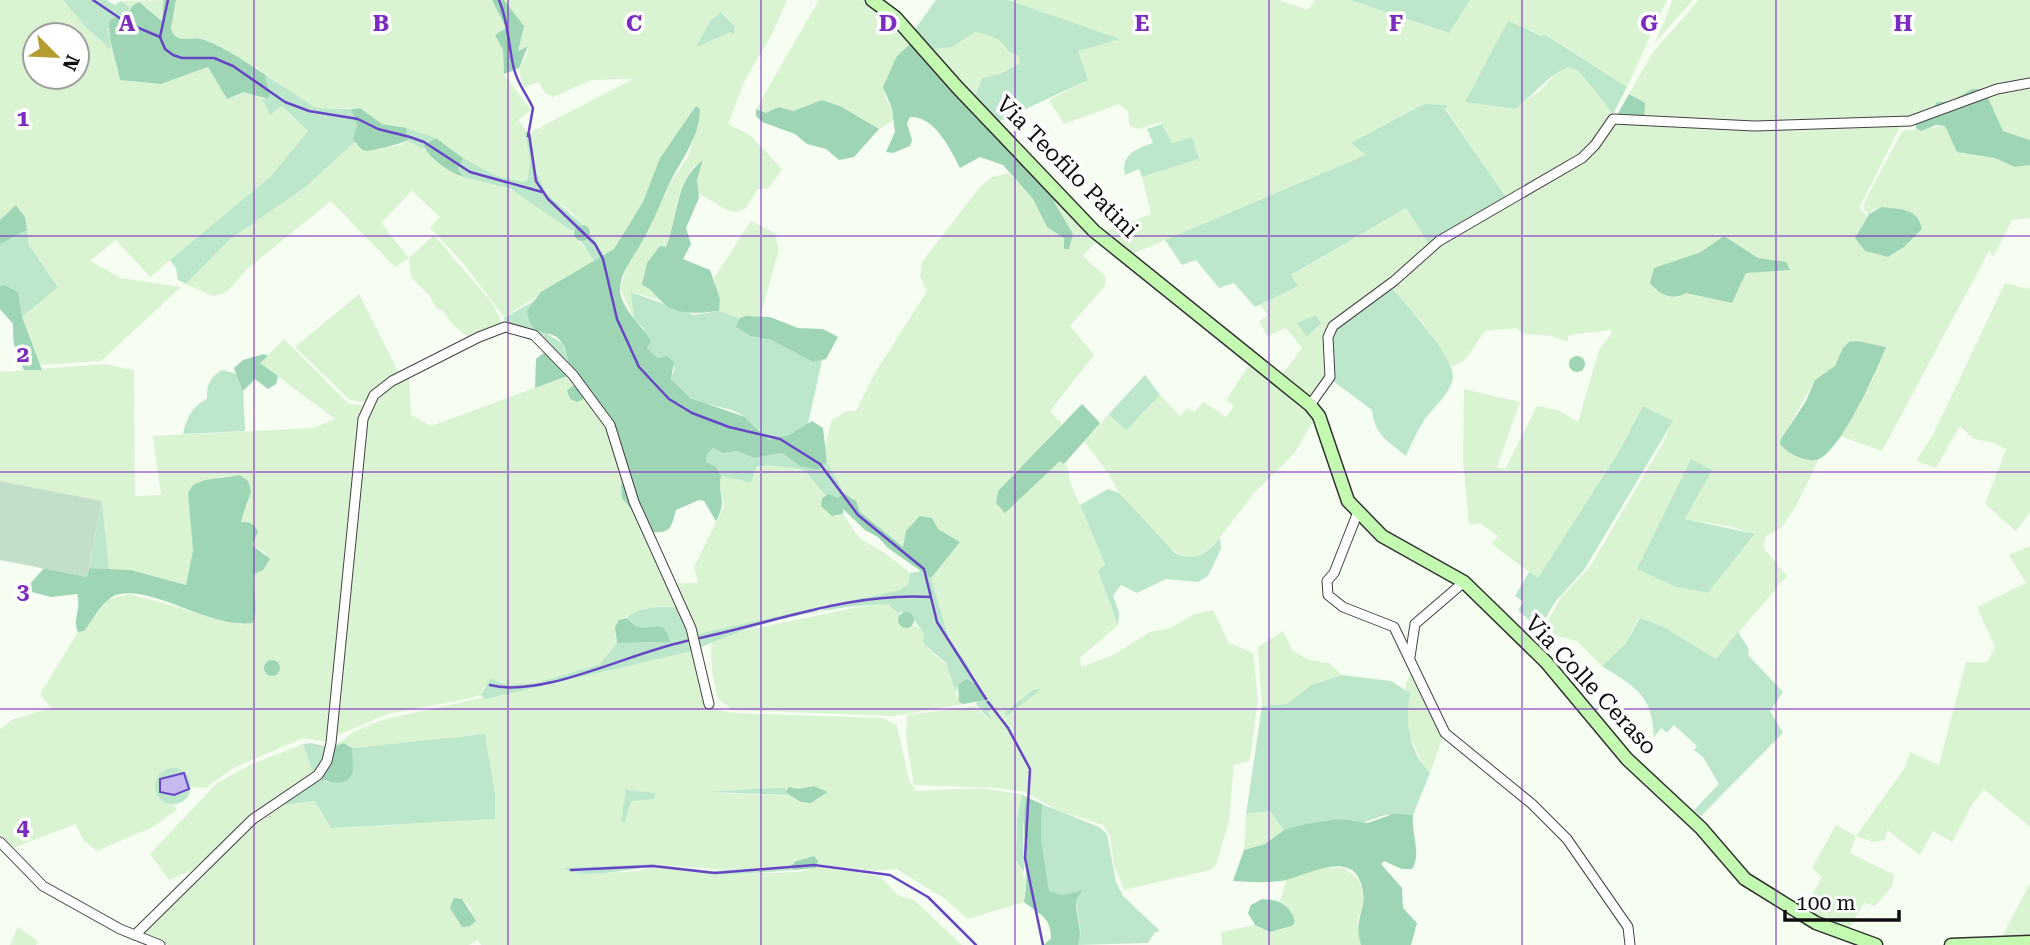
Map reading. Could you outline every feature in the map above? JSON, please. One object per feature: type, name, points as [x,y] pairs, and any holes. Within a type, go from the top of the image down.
[{"type":"street","name":"Via Teofilo Patini","points":[[872,0],[895,17],[957,88],[1094,231],[1310,405],[1319,416]]},
{"type":"street","points":[[1310,405],[1330,377],[1328,337],[1333,326],[1394,281],[1439,241],[1582,158],[1613,119],[1754,125],[1910,121],[1997,89],[2030,83]]},
{"type":"street","points":[[135,935],[253,819],[318,775],[324,767],[331,743],[363,418],[374,395],[393,381],[494,331],[514,328],[534,335],[573,375],[603,412],[610,425],[634,502],[691,628],[709,704]]},
{"type":"street","name":"Via Colle Ceraso","points":[[1319,416],[1349,501],[1382,536],[1464,582],[1546,662],[1628,759],[1701,828],[1745,879],[1816,923],[1876,945]]},
{"type":"street","points":[[1358,512],[1334,573],[1327,581],[1328,594],[1343,607],[1394,627],[1445,733],[1532,804],[1567,839],[1628,927],[1630,945]]},
{"type":"street","points":[[1410,659],[1415,624],[1464,582]]},
{"type":"street","points":[[0,842],[43,886],[135,935],[160,945]]},
{"type":"street","points":[[1951,945],[2030,942]]},
{"type":"green space","points":[[0,0],[63,0],[81,21],[21,21],[21,91],[91,91],[91,31],[111,50],[117,61],[120,80],[161,84],[208,67],[227,99],[244,92],[254,93],[262,99],[270,115],[282,106],[308,131],[270,177],[150,277],[116,240],[90,261],[121,278],[181,287],[101,361],[40,365],[22,317],[58,286],[29,245],[25,217],[17,205],[0,220]]},
{"type":"green space","points":[[63,0],[106,0],[115,5],[121,1],[130,8],[127,15],[108,29],[111,50],[91,31],[91,21],[81,21]]},
{"type":"green space","points":[[164,0],[162,21],[147,7],[130,8],[121,1]]},
{"type":"green space","points":[[164,0],[176,0],[171,29],[174,35],[207,41],[267,76],[265,78],[270,93],[268,99],[244,92],[227,99],[208,67],[161,84],[120,80],[111,43],[110,20],[124,17],[132,6],[139,2],[162,21]]},
{"type":"green space","points":[[176,0],[492,0],[506,28],[495,35],[503,50],[504,74],[531,110],[518,120],[525,129],[530,162],[529,179],[523,182],[494,175],[476,167],[436,138],[382,124],[360,108],[316,108],[251,64],[174,35],[171,29]]},
{"type":"green space","points":[[492,0],[504,0],[524,26],[518,51],[528,46],[519,68],[504,74],[503,50],[495,35],[506,28]]},
{"type":"green space","points":[[504,0],[787,0],[773,32],[744,82],[728,124],[751,136],[782,169],[768,189],[758,189],[745,209],[737,212],[727,210],[698,193],[697,180],[703,161],[691,169],[677,201],[674,228],[653,290],[659,300],[632,292],[634,319],[620,288],[630,257],[642,243],[665,191],[689,155],[697,126],[696,106],[632,222],[614,249],[604,255],[591,234],[571,212],[547,194],[536,171],[531,132],[633,79],[592,80],[553,97],[545,93],[539,82],[523,88],[519,68],[527,54],[528,46],[517,51],[523,26]],"holes":[[[723,13],[735,27],[734,35],[732,32],[706,40],[706,29],[710,21]]]},
{"type":"green space","points":[[819,0],[862,0],[910,44],[897,56],[885,97],[892,108],[894,120],[879,129],[840,106],[822,100],[793,111],[766,113],[756,109]]},
{"type":"green space","points":[[936,0],[1008,0],[1120,39],[1078,51],[1088,80],[998,122],[974,99],[982,78],[1000,74],[1020,63],[1019,56],[1008,51],[994,37],[975,32],[952,47],[928,50],[913,32]]},
{"type":"green space","points":[[1008,0],[1278,0],[1308,10],[1315,0],[1350,0],[1448,33],[1470,0],[1667,0],[1627,87],[1547,35],[1541,36],[1508,22],[1465,102],[1515,109],[1567,66],[1579,71],[1613,114],[1581,156],[1508,200],[1445,108],[1447,106],[1352,142],[1367,155],[1132,254],[1107,231],[1151,214],[1142,177],[1199,159],[1192,137],[1172,143],[1161,122],[1138,129],[1132,127],[1129,124],[1128,111],[1119,104],[1064,124],[1049,100],[1088,80],[1077,50],[1119,39]]},
{"type":"green space","points":[[1350,0],[1470,0],[1449,33]]},
{"type":"green space","points":[[1672,0],[1693,0],[1654,44],[1668,13]]},
{"type":"green space","points":[[1699,0],[2030,0],[2030,81],[1967,94],[1952,101],[1944,100],[1930,112],[1909,120],[1748,124],[1644,120],[1634,95],[1629,94],[1653,52]]},
{"type":"green space","points":[[721,12],[735,27],[734,35],[731,32],[696,47],[710,21]]},
{"type":"green space","points":[[1508,21],[1541,36],[1546,35],[1627,87],[1613,114],[1579,71],[1568,67],[1554,75],[1515,109],[1465,102]]},
{"type":"green space","points":[[975,32],[989,34],[1005,44],[1008,51],[1020,56],[1020,63],[1000,74],[982,78],[974,99],[928,50]]},
{"type":"green space","points":[[910,44],[1059,198],[1054,202],[1073,234],[1069,249],[1064,249],[1064,238],[1047,227],[1033,199],[1003,165],[980,157],[960,168],[941,135],[927,122],[910,117],[907,123],[912,140],[910,146],[893,153],[886,152],[895,132],[892,108],[883,87],[897,56]]},
{"type":"green space","points":[[267,76],[316,108],[351,109],[357,124],[355,142],[303,189],[230,239],[186,284],[178,280],[176,268],[170,260],[270,177],[308,131],[282,106],[270,115],[262,99],[268,99]]},
{"type":"green space","points":[[2030,87],[2030,140],[2003,131],[1993,115],[1988,96]]},
{"type":"green space","points":[[1972,89],[1984,89],[2003,131],[2030,140],[2030,165],[2015,167],[1995,158],[1957,152],[1945,126],[1936,125],[1921,131],[1916,128],[1916,121],[1929,114],[1937,102],[1952,101]]},
{"type":"green space","points":[[1629,94],[1645,103],[1644,120],[1616,117]]},
{"type":"green space","points":[[822,100],[840,106],[879,129],[854,157],[839,160],[826,149],[807,144],[795,134],[762,122],[756,116],[756,109],[766,113],[779,107],[793,111]]},
{"type":"green space","points":[[1424,104],[1448,105],[1445,109],[1508,200],[1430,246],[1406,208],[1291,275],[1298,286],[1255,307],[1234,283],[1219,288],[1196,260],[1182,265],[1165,240],[1366,155],[1351,143]]},
{"type":"green space","points":[[696,106],[700,109],[696,131],[645,236],[624,272],[620,285],[622,298],[628,311],[651,341],[647,348],[658,358],[667,356],[674,362],[671,379],[690,398],[745,417],[769,440],[789,435],[812,421],[823,428],[827,462],[818,470],[801,467],[782,453],[754,458],[737,451],[722,453],[713,448],[708,453],[706,462],[716,467],[721,476],[722,503],[716,521],[704,501],[699,500],[676,510],[667,530],[650,532],[640,508],[631,509],[622,498],[621,485],[630,481],[610,418],[571,368],[562,343],[558,338],[533,327],[527,310],[541,292],[614,249],[643,202],[660,158]]},
{"type":"green space","points":[[360,108],[382,124],[406,128],[408,140],[375,150],[363,150],[353,139],[357,125],[351,109]]},
{"type":"green space","points":[[1612,123],[1771,130],[1897,123],[1899,129],[1859,208],[1867,216],[1855,238],[1865,251],[1888,257],[1904,247],[1922,229],[1892,209],[1874,209],[1869,214],[1864,210],[1863,205],[1902,131],[1945,126],[1955,147],[1964,154],[1973,152],[2015,167],[2030,165],[2030,218],[2012,220],[1993,257],[1989,251],[1882,451],[1840,436],[1871,383],[1886,347],[1849,342],[1836,366],[1815,380],[1789,426],[1810,460],[1819,459],[1795,508],[1782,527],[1766,536],[1763,547],[1787,576],[1716,659],[1664,627],[1639,618],[1626,643],[1602,666],[1577,641],[1542,632],[1561,597],[1589,568],[1663,443],[1672,421],[1643,406],[1618,453],[1538,579],[1492,544],[1498,536],[1480,523],[1469,525],[1463,462],[1464,389],[1520,402],[1497,467],[1505,469],[1537,406],[1558,410],[1578,422],[1599,350],[1611,330],[1569,335],[1567,342],[1552,336],[1523,334],[1516,328],[1485,331],[1465,360],[1452,367],[1423,323],[1392,288],[1439,245],[1576,167],[1593,152]],"holes":[[[1701,252],[1749,253],[1758,258],[1786,262],[1789,269],[1746,273],[1732,303],[1686,293],[1671,297],[1655,290],[1654,268]],[[1703,466],[1711,471],[1685,519],[1733,527],[1755,535],[1708,593],[1676,587],[1640,570]]]},
{"type":"green space","points":[[1162,124],[1172,143],[1192,137],[1199,159],[1142,177],[1139,169],[1125,175],[1127,157],[1153,143],[1147,129]]},
{"type":"green space","points":[[406,128],[436,138],[423,144],[424,149],[407,141]]},
{"type":"green space","points":[[525,131],[531,134],[536,171],[547,194],[582,224],[572,231],[511,189],[464,177],[458,170],[463,158],[494,175],[523,182],[528,179],[530,162]]},
{"type":"green space","points":[[436,138],[463,158],[458,170],[464,177],[440,164],[426,150],[423,145]]},
{"type":"green space","points":[[407,141],[424,149],[445,167],[521,194],[574,233],[594,261],[504,317],[463,263],[430,228],[440,217],[412,191],[381,223],[409,258],[395,267],[331,201],[247,269],[227,292],[213,296],[186,284],[230,239],[303,189],[355,142],[367,151],[402,145]]},
{"type":"green space","points":[[703,160],[697,180],[699,198],[686,228],[691,244],[683,259],[710,270],[720,299],[719,311],[680,311],[665,305],[650,289],[642,285],[647,263],[660,246],[666,247],[682,189]]},
{"type":"green space","points":[[1009,173],[1033,199],[1047,227],[1064,238],[1064,245],[1073,234],[1055,208],[1054,202],[1059,198],[1099,238],[1083,256],[1106,277],[1105,286],[1070,326],[1094,355],[1050,411],[1062,424],[998,491],[996,503],[1005,512],[1061,460],[1068,468],[1070,482],[1105,564],[1098,571],[1118,625],[1080,658],[1081,667],[1113,655],[1150,632],[1170,628],[1195,614],[1213,610],[1229,643],[1253,653],[1258,699],[1250,761],[1234,765],[1229,821],[1216,865],[1210,870],[1124,890],[1114,865],[1110,836],[1103,825],[1057,810],[1025,792],[996,788],[914,785],[906,739],[907,715],[976,706],[989,720],[992,705],[949,639],[931,578],[960,542],[938,529],[904,547],[901,546],[860,512],[853,498],[844,493],[830,471],[824,450],[832,420],[847,411],[856,411],[875,373],[927,291],[920,277],[922,262],[980,187],[992,177]]},
{"type":"green space","points":[[16,205],[25,217],[27,230],[0,244],[0,220]]},
{"type":"green space","points":[[1882,207],[1912,213],[1922,229],[1904,247],[1888,257],[1865,251],[1855,238],[1869,214]]},
{"type":"green space","points":[[1406,208],[1430,246],[1407,265],[1311,401],[1281,376],[1302,348],[1286,328],[1267,336],[1259,321],[1268,315],[1260,305],[1297,286],[1290,276]]},
{"type":"green space","points":[[751,221],[775,233],[779,250],[760,317],[740,318],[719,311],[714,278]]},
{"type":"green space","points":[[582,225],[590,233],[582,241],[574,233]]},
{"type":"green space","points":[[27,230],[29,245],[58,287],[22,317],[18,292],[0,286],[0,244]]},
{"type":"green space","points":[[591,234],[604,255],[594,261],[581,241]]},
{"type":"green space","points":[[434,235],[492,303],[504,326],[468,337],[452,324],[443,311],[437,309],[429,295],[411,277],[409,258]]},
{"type":"green space","points":[[1724,236],[1758,258],[1786,262],[1790,270],[1746,273],[1732,303],[1686,293],[1667,296],[1650,283],[1654,268],[1701,252]]},
{"type":"green space","points":[[2005,283],[2028,289],[2030,287],[2030,512],[2016,531],[1985,504],[2006,449],[1994,443],[1974,439],[1960,426],[1936,468],[1916,461],[1933,435]]},
{"type":"green space","points":[[4,285],[18,292],[22,317],[42,370],[24,370],[18,358],[13,324],[0,309],[0,286]]},
{"type":"green space","points":[[1392,288],[1438,344],[1453,377],[1445,395],[1420,426],[1406,456],[1379,432],[1372,410],[1333,381],[1329,347],[1333,329]]},
{"type":"green space","points":[[631,292],[694,315],[719,311],[740,318],[737,327],[749,336],[771,340],[813,362],[822,360],[808,424],[789,435],[769,440],[753,424],[734,411],[690,398],[683,393],[671,378],[675,368],[667,357],[658,358],[647,348],[644,329],[634,319]]},
{"type":"green space","points":[[359,294],[400,375],[365,402],[350,400],[295,347]]},
{"type":"green space","points":[[534,301],[527,310],[549,335],[562,343],[571,368],[535,333],[506,325],[504,318]]},
{"type":"green space","points":[[1316,315],[1321,323],[1307,337],[1297,323]]},
{"type":"green space","points":[[770,317],[798,328],[823,329],[838,337],[826,359],[813,362],[771,340],[750,336],[736,327],[740,318]]},
{"type":"green space","points":[[284,339],[349,404],[366,405],[327,742],[303,738],[233,768],[206,788],[192,787],[192,782],[164,802],[173,803],[177,810],[152,827],[97,851],[83,840],[76,824],[10,849],[0,838],[0,730],[11,720],[51,708],[40,694],[78,632],[84,630],[109,599],[130,594],[242,625],[255,601],[252,587],[254,574],[266,553],[252,545],[258,532],[241,522],[248,504],[248,481],[240,475],[224,476],[193,485],[193,550],[186,585],[131,570],[109,569],[102,501],[0,481],[0,372],[104,364],[134,370],[135,496],[161,495],[153,436],[314,428],[335,419],[260,363]]},
{"type":"green space","points":[[1849,342],[1886,347],[1847,426],[1828,453],[1819,459],[1803,459],[1787,451],[1780,444],[1781,439],[1806,401],[1815,380],[1835,366],[1843,348]]},
{"type":"green space","points":[[546,351],[570,375],[535,388],[536,359]]},
{"type":"green space","points":[[264,354],[268,356],[260,363],[278,376],[276,384],[268,389],[255,379],[243,391],[234,368],[243,360]]},
{"type":"green space","points":[[1574,356],[1580,356],[1585,364],[1583,370],[1574,372],[1569,367],[1569,361]]},
{"type":"green space","points":[[1251,362],[1315,418],[1294,454],[1255,492],[1211,549],[1197,558],[1186,558],[1163,543],[1119,493],[1084,441],[1109,414],[1126,429],[1160,395],[1180,416],[1188,408],[1194,412],[1204,402],[1226,417],[1234,406],[1226,400]]},
{"type":"green space","points":[[222,370],[238,374],[243,387],[245,431],[183,434],[191,413],[207,399],[208,386]]},
{"type":"green space","points":[[570,375],[604,418],[626,483],[626,503],[636,514],[681,607],[646,608],[619,620],[615,635],[617,643],[600,664],[527,685],[509,685],[499,681],[484,686],[481,695],[388,714],[335,736],[342,690],[345,616],[366,420],[373,402],[385,390],[409,376],[411,415],[431,426]]},
{"type":"green space","points":[[1145,375],[1160,395],[1126,430],[1109,414]]},
{"type":"green space","points":[[578,383],[588,397],[577,402],[570,399],[567,390]]},
{"type":"green space","points":[[1082,404],[1100,423],[1064,464],[1060,461],[1005,513],[996,503],[998,491]]},
{"type":"green space","points":[[1643,406],[1673,421],[1584,570],[1555,602],[1539,629],[1518,610],[1524,602],[1515,596],[1529,572],[1538,578],[1618,453]]},
{"type":"green space","points":[[713,448],[722,453],[737,451],[754,458],[782,453],[801,467],[818,470],[827,462],[844,493],[838,499],[826,496],[807,473],[799,469],[769,465],[757,467],[751,482],[721,476],[716,467],[706,463],[708,453]]},
{"type":"green space","points":[[1691,459],[1712,470],[1685,519],[1755,534],[1708,593],[1676,587],[1637,569]]},
{"type":"green space","points":[[769,465],[791,466],[807,473],[826,496],[822,498],[836,516],[843,514],[859,538],[885,553],[910,573],[908,584],[900,590],[829,605],[827,603],[815,612],[811,610],[698,634],[677,583],[698,583],[694,567],[724,506],[721,476],[754,478],[755,469]]},
{"type":"green space","points":[[240,475],[248,481],[251,491],[241,522],[255,527],[258,532],[252,545],[270,559],[263,570],[254,574],[255,611],[252,623],[218,620],[164,601],[130,593],[112,597],[84,631],[78,632],[77,594],[51,597],[32,592],[31,583],[44,568],[87,577],[89,568],[131,570],[186,585],[193,550],[188,493],[193,485],[205,480]]},
{"type":"green space","points":[[0,481],[102,501],[87,577],[0,560]]},
{"type":"green space","points":[[1108,489],[1119,493],[1175,553],[1195,557],[1205,553],[1220,538],[1221,549],[1208,576],[1198,582],[1166,579],[1137,593],[1121,585],[1113,596],[1119,612],[1118,625],[1098,571],[1105,564],[1080,505]]},
{"type":"green space","points":[[844,493],[856,501],[860,512],[903,547],[906,531],[920,516],[932,518],[938,529],[960,542],[931,578],[865,530],[843,509],[843,514],[832,516],[821,506],[822,498],[829,494],[838,498]]},
{"type":"green space","points":[[102,501],[109,569],[89,568]]},
{"type":"green space","points":[[2030,546],[2030,827],[1984,789],[1952,842],[1933,831],[1920,855],[1887,830],[1885,840],[1873,842],[1856,836],[1904,769],[1910,752],[1939,765],[1966,662],[1987,663],[1995,647],[1977,607],[2026,583],[2009,555]]},
{"type":"green space","points":[[921,571],[931,578],[949,639],[967,664],[976,684],[971,681],[958,685],[956,692],[946,663],[923,643],[924,634],[915,621],[901,611],[899,614],[888,604],[821,611],[829,605],[900,590],[908,584],[910,573]]},
{"type":"green space","points":[[873,604],[888,604],[899,614],[899,619],[919,628],[924,634],[923,643],[950,669],[957,697],[964,704],[895,716],[732,710],[718,699],[712,672],[711,643],[728,634]]},
{"type":"green space","points":[[681,607],[690,631],[692,651],[485,699],[481,695],[490,679],[509,685],[535,683],[600,664],[617,643],[670,642],[662,628],[642,628],[626,618],[645,609]]},
{"type":"green space","points":[[811,609],[819,612],[767,623],[700,648],[698,634]]},
{"type":"green space","points":[[903,612],[909,612],[914,620],[912,626],[903,628],[898,623],[898,617]]},
{"type":"green space","points":[[626,618],[641,628],[660,626],[670,642],[617,643],[615,627],[619,620]]},
{"type":"green space","points":[[1640,618],[1664,627],[1716,659],[1738,632],[1749,649],[1748,655],[1783,692],[1770,711],[1783,733],[1701,816],[1694,810],[1719,784],[1703,757],[1694,750],[1697,746],[1674,725],[1667,733],[1661,728],[1654,737],[1646,701],[1633,687],[1602,666],[1626,643]]},
{"type":"green space","points":[[1283,631],[1293,651],[1309,660],[1329,663],[1342,675],[1311,685],[1287,704],[1262,706],[1258,647]]},
{"type":"green space","points":[[692,651],[708,705],[713,708],[732,713],[883,718],[897,726],[909,780],[916,791],[978,788],[1022,794],[1017,819],[1016,860],[1027,882],[1024,902],[968,919],[945,899],[897,869],[873,871],[819,864],[808,857],[791,866],[729,870],[652,864],[564,869],[574,873],[605,873],[639,871],[653,867],[727,874],[799,872],[818,867],[857,872],[881,877],[898,895],[914,900],[962,945],[481,945],[478,940],[469,945],[168,945],[145,932],[230,845],[275,806],[315,801],[331,828],[495,819],[495,794],[485,734],[352,748],[344,743],[335,746],[353,732],[382,720]],"holes":[[[814,786],[828,792],[811,803],[791,795],[713,793]],[[462,899],[472,910],[462,927],[457,918]]]},
{"type":"green space","points":[[272,660],[278,662],[278,674],[272,676],[266,674],[264,668],[266,662]]},
{"type":"green space","points":[[1410,673],[1443,736],[1430,773],[1423,766],[1409,734],[1405,688]]},
{"type":"green space","points":[[1342,675],[1391,681],[1410,693],[1410,735],[1417,755],[1430,773],[1413,815],[1385,815],[1359,824],[1338,819],[1284,830],[1270,811],[1246,814],[1262,706],[1287,704],[1311,685]]},
{"type":"green space","points":[[966,679],[976,684],[986,696],[984,700],[964,704],[959,702],[958,685]]},
{"type":"green space","points":[[1041,689],[1007,716],[1004,713],[1033,690]]},
{"type":"green space","points":[[986,696],[994,706],[989,712],[991,721],[975,703]]},
{"type":"green space","points":[[485,734],[495,794],[495,819],[331,828],[315,801],[275,806],[320,778],[327,782],[352,773],[352,748]]},
{"type":"green space","points":[[344,743],[352,748],[353,768],[350,777],[338,783],[320,778],[328,768],[335,746]]},
{"type":"green space","points":[[303,744],[314,776],[256,811],[200,867],[169,880],[150,854],[217,783],[252,764]]},
{"type":"green space","points":[[303,744],[329,747],[325,764],[314,776]]},
{"type":"green space","points":[[173,768],[186,773],[191,786],[186,799],[173,804],[160,799],[155,786],[160,773]]},
{"type":"green space","points":[[814,786],[828,792],[811,803],[801,802],[785,792],[789,787],[798,789]]},
{"type":"green space","points":[[786,788],[785,792],[791,795],[707,792]]},
{"type":"green space","points":[[626,790],[656,793],[653,799],[631,801],[625,822],[621,821]]},
{"type":"green space","points":[[1022,794],[1026,797],[1023,830],[1024,873],[1016,860],[1017,819]]},
{"type":"green space","points":[[1026,797],[1042,804],[1041,838],[1049,891],[1063,895],[1083,890],[1076,909],[1080,931],[1078,945],[1044,945],[1051,938],[1049,925],[1024,902]]},
{"type":"green space","points":[[1042,804],[1099,827],[1107,834],[1116,882],[1123,896],[1160,931],[1155,932],[1148,943],[1078,945],[1080,931],[1077,904],[1081,891],[1063,895],[1049,891],[1041,838]]},
{"type":"green space","points":[[1270,811],[1284,830],[1265,844],[1244,850],[1246,814]]},
{"type":"green space","points":[[1393,814],[1413,815],[1416,857],[1412,869],[1402,869],[1384,861],[1381,864],[1402,888],[1403,908],[1417,923],[1411,945],[1361,945],[1358,928],[1363,892],[1351,869],[1329,867],[1275,882],[1233,881],[1244,850],[1265,844],[1284,830],[1338,819],[1368,823]]},
{"type":"green space","points":[[1836,825],[1856,836],[1850,853],[1895,875],[1891,888],[1875,906],[1864,903],[1848,930],[1803,911],[1822,877],[1812,868]]},
{"type":"green space","points":[[814,856],[818,861],[816,868],[793,870],[791,866],[796,861]]},
{"type":"green space","points":[[652,864],[711,871],[791,866],[793,870],[712,874],[653,867],[594,874],[572,872],[563,868]]},
{"type":"green space","points":[[1320,867],[1345,868],[1359,880],[1363,893],[1363,907],[1357,920],[1361,945],[1222,945],[1221,932],[1255,925],[1277,931],[1292,926],[1286,905],[1280,901],[1286,880]]},
{"type":"green space","points":[[2030,883],[2030,938],[2003,935]]},
{"type":"green space","points":[[454,898],[462,899],[476,921],[470,926],[462,927],[450,908]]},
{"type":"green space","points":[[1262,899],[1274,900],[1287,907],[1295,921],[1292,926],[1270,932],[1255,925],[1248,913],[1251,905]]},
{"type":"green space","points":[[18,927],[38,941],[36,945],[10,945]]},
{"type":"shaded area","points":[[184,773],[189,789],[174,795],[160,792],[160,779]]},
{"type":"waterway","points":[[93,0],[127,23],[160,37]]},
{"type":"waterway","points":[[168,0],[160,37],[165,49],[173,55],[182,58],[214,58],[233,66],[285,102],[309,111],[358,119],[378,129],[410,137],[424,142],[470,172],[542,192]]},
{"type":"waterway","points":[[499,0],[516,75],[533,108],[528,136]]},
{"type":"waterway","points":[[529,134],[536,181],[548,199],[595,244],[603,259],[617,319],[639,367],[669,399],[692,413],[729,427],[780,439],[820,464],[858,515],[924,569],[937,622],[986,699]]},
{"type":"waterway","points":[[700,638],[843,604],[872,599],[930,597]]},
{"type":"waterway","points":[[490,685],[512,687],[563,680],[692,640]]},
{"type":"waterway","points":[[988,702],[1008,728],[1030,769],[1025,858],[1043,945]]},
{"type":"waterway","points":[[571,870],[653,866],[715,873],[814,865],[890,875],[928,897],[976,945]]}]
